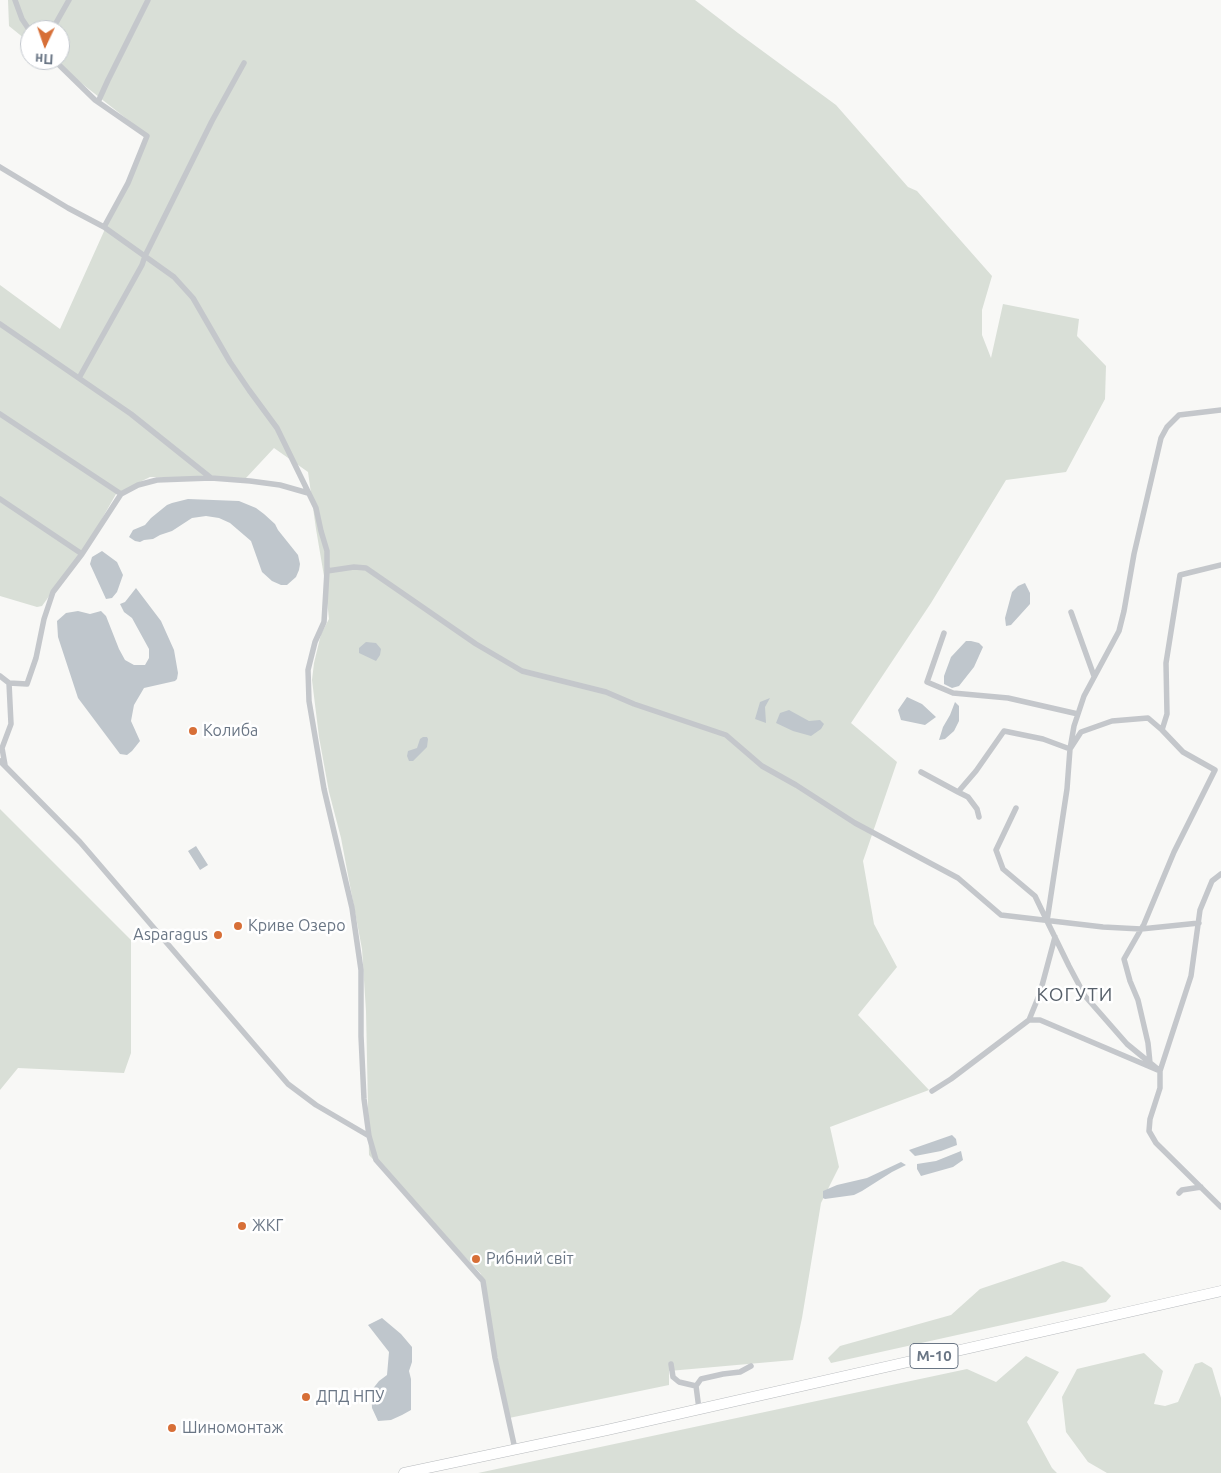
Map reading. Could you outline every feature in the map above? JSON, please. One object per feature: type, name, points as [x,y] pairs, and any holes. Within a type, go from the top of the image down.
[{"type":"highway","name":"М-10","points":[[404,1473],[607,1430],[1221,1291]]},
{"type":"street","points":[[15,0],[23,20]]},
{"type":"street","points":[[58,20],[69,0]]},
{"type":"street","points":[[98,102],[148,0]]},
{"type":"street","points":[[78,378],[142,265],[212,122],[244,63]]},
{"type":"street","points":[[64,70],[98,102],[147,136],[128,183],[104,227]]},
{"type":"street","points":[[0,167],[68,208],[104,227],[174,277],[193,298],[230,362],[277,428],[316,508],[327,551],[327,571],[324,622],[315,642],[308,670],[308,701],[324,789],[352,908],[361,970],[361,1036],[364,1099],[369,1136],[376,1160],[483,1281],[495,1358],[514,1449]]},
{"type":"street","points":[[0,324],[131,414],[211,478]]},
{"type":"street","points":[[1047,921],[1068,789],[1070,748],[1074,726],[1084,696],[1119,631],[1134,554],[1164,432],[1178,415],[1221,410]]},
{"type":"street","points":[[0,414],[121,494]]},
{"type":"street","points":[[0,676],[9,683],[27,684],[36,658],[44,619],[53,592],[82,554],[121,494],[138,485],[156,480],[211,478],[280,485],[308,493]]},
{"type":"street","points":[[0,499],[82,554]]},
{"type":"street","points":[[1162,730],[1167,714],[1166,663],[1180,575],[1221,565]]},
{"type":"street","points":[[327,571],[354,567],[366,568],[476,644],[522,671],[606,692],[634,704],[726,735],[762,766],[796,785],[855,823],[958,878],[1001,915],[1141,929],[1199,923]]},
{"type":"street","points":[[1070,612],[1094,676]]},
{"type":"street","points":[[944,633],[927,682],[953,693],[1008,698],[1078,714]]},
{"type":"street","points":[[5,766],[2,748],[11,724],[9,683]]},
{"type":"street","points":[[1070,748],[1081,732],[1112,721],[1148,718],[1183,752],[1215,770],[1174,852],[1141,929],[1124,959],[1138,1000],[1148,1044],[1150,1063]]},
{"type":"street","points":[[958,792],[976,771],[1004,731],[1043,739],[1070,748]]},
{"type":"street","points":[[0,761],[82,840],[288,1084],[316,1105],[369,1136]]},
{"type":"street","points":[[921,772],[968,797],[977,809],[980,817]]},
{"type":"street","points":[[1016,808],[996,850],[1003,868],[1035,896],[1085,996],[1127,1044],[1160,1071]]},
{"type":"street","points":[[1221,874],[1212,881],[1200,910],[1191,976],[1160,1071],[1160,1088],[1148,1131],[1156,1143],[1221,1207]]},
{"type":"street","points":[[932,1091],[1029,1020],[1040,993],[1055,937]]},
{"type":"street","points":[[1029,1020],[1040,1020],[1160,1071]]},
{"type":"street","points":[[1179,1193],[1182,1190],[1201,1187]]},
{"type":"street","points":[[671,1364],[673,1377],[678,1382],[696,1386]]},
{"type":"street","points":[[699,1409],[696,1386],[700,1379],[740,1372],[751,1366]]},
{"type":"shaded area","points":[[8,0],[695,0],[836,105],[908,187],[917,191],[992,276],[982,310],[982,335],[991,358],[1003,304],[1079,319],[1077,336],[1106,366],[1105,399],[1066,472],[1006,480],[931,603],[851,723],[897,762],[863,861],[874,924],[897,967],[858,1015],[929,1090],[830,1127],[839,1167],[821,1203],[793,1360],[669,1371],[669,1385],[509,1418],[481,1274],[369,1155],[366,1011],[362,949],[341,838],[329,792],[319,737],[312,680],[321,634],[329,619],[308,472],[274,448],[246,478],[150,477],[116,494],[91,538],[42,606],[37,607],[0,596],[0,285],[60,329],[146,138],[142,131],[65,70],[70,70],[70,20],[20,20],[20,35],[9,26]]},
{"type":"shaded area","points":[[188,499],[239,501],[256,508],[275,524],[298,555],[300,564],[296,577],[287,585],[281,585],[272,581],[262,572],[251,541],[230,523],[219,518],[206,516],[192,518],[172,531],[140,542],[129,537],[133,530],[145,525],[167,505]]},
{"type":"shaded area","points":[[102,551],[117,562],[123,575],[117,592],[112,598],[106,599],[90,564],[92,557]]},
{"type":"shaded area","points":[[1025,583],[1030,593],[1030,604],[1011,625],[1006,626],[1005,618],[1012,592],[1018,586]]},
{"type":"shaded area","points":[[136,588],[161,621],[174,650],[178,673],[175,681],[144,688],[134,705],[131,721],[140,741],[127,755],[120,754],[78,698],[58,637],[57,621],[66,613],[78,611],[90,614],[101,611],[106,616],[125,660],[134,665],[145,665],[149,658],[149,649],[132,618],[124,612],[120,604],[125,602]]},
{"type":"shaded area","points":[[966,641],[979,643],[983,647],[974,667],[959,686],[952,688],[944,684],[944,676],[951,657]]},
{"type":"shaded area","points":[[366,642],[376,643],[381,649],[376,661],[359,653],[359,648]]},
{"type":"shaded area","points":[[907,697],[922,704],[936,717],[925,725],[901,720],[898,710]]},
{"type":"shaded area","points":[[770,698],[765,707],[766,723],[755,719],[760,702]]},
{"type":"shaded area","points":[[955,702],[959,706],[959,721],[954,731],[945,739],[939,740],[943,727]]},
{"type":"shaded area","points":[[789,710],[809,721],[820,720],[824,724],[821,729],[811,736],[793,731],[776,723],[780,713]]},
{"type":"shaded area","points":[[423,737],[428,739],[427,747],[413,761],[409,761],[408,751],[417,748],[420,739]]},
{"type":"shaded area","points":[[0,809],[131,940],[131,1053],[124,1073],[18,1068],[0,1090]]},
{"type":"shaded area","points":[[196,846],[208,865],[200,870],[188,851]]},
{"type":"shaded area","points":[[952,1135],[956,1139],[957,1145],[941,1151],[915,1156],[909,1150]]},
{"type":"shaded area","points":[[961,1151],[963,1160],[953,1167],[921,1176],[917,1169],[917,1164],[936,1161]]},
{"type":"shaded area","points":[[901,1162],[906,1165],[854,1195],[823,1198],[823,1191],[837,1185],[867,1178]]},
{"type":"shaded area","points":[[1063,1261],[1082,1267],[1111,1296],[1106,1302],[831,1363],[828,1358],[840,1346],[951,1315],[980,1289]]},
{"type":"shaded area","points":[[382,1318],[401,1334],[412,1347],[412,1362],[409,1371],[411,1379],[411,1410],[391,1420],[378,1421],[372,1408],[371,1391],[387,1375],[389,1352],[368,1325]]},
{"type":"shaded area","points":[[1144,1353],[1163,1371],[1154,1404],[1165,1406],[1178,1402],[1195,1364],[1202,1362],[1212,1368],[1221,1398],[1221,1473],[1107,1473],[1088,1462],[1066,1432],[1062,1397],[1077,1369]]},
{"type":"shaded area","points":[[1026,1356],[1059,1372],[1027,1422],[1052,1468],[1057,1473],[478,1473],[967,1369],[996,1382]]},
{"type":"place","name":"Колиба","points":[[193,731]]},
{"type":"place","name":"Криве Озеро","points":[[238,926]]},
{"type":"place","name":"Asparagus","points":[[218,935]]},
{"type":"place","name":"ЖКГ","points":[[242,1226]]},
{"type":"place","name":"Рибний світ","points":[[476,1259]]},
{"type":"place","name":"ДПД НПУ","points":[[306,1397]]},
{"type":"place","name":"Шиномонтаж","points":[[172,1428]]},
{"type":"district","name":"КОГУТИ","points":[[1075,995]]}]
